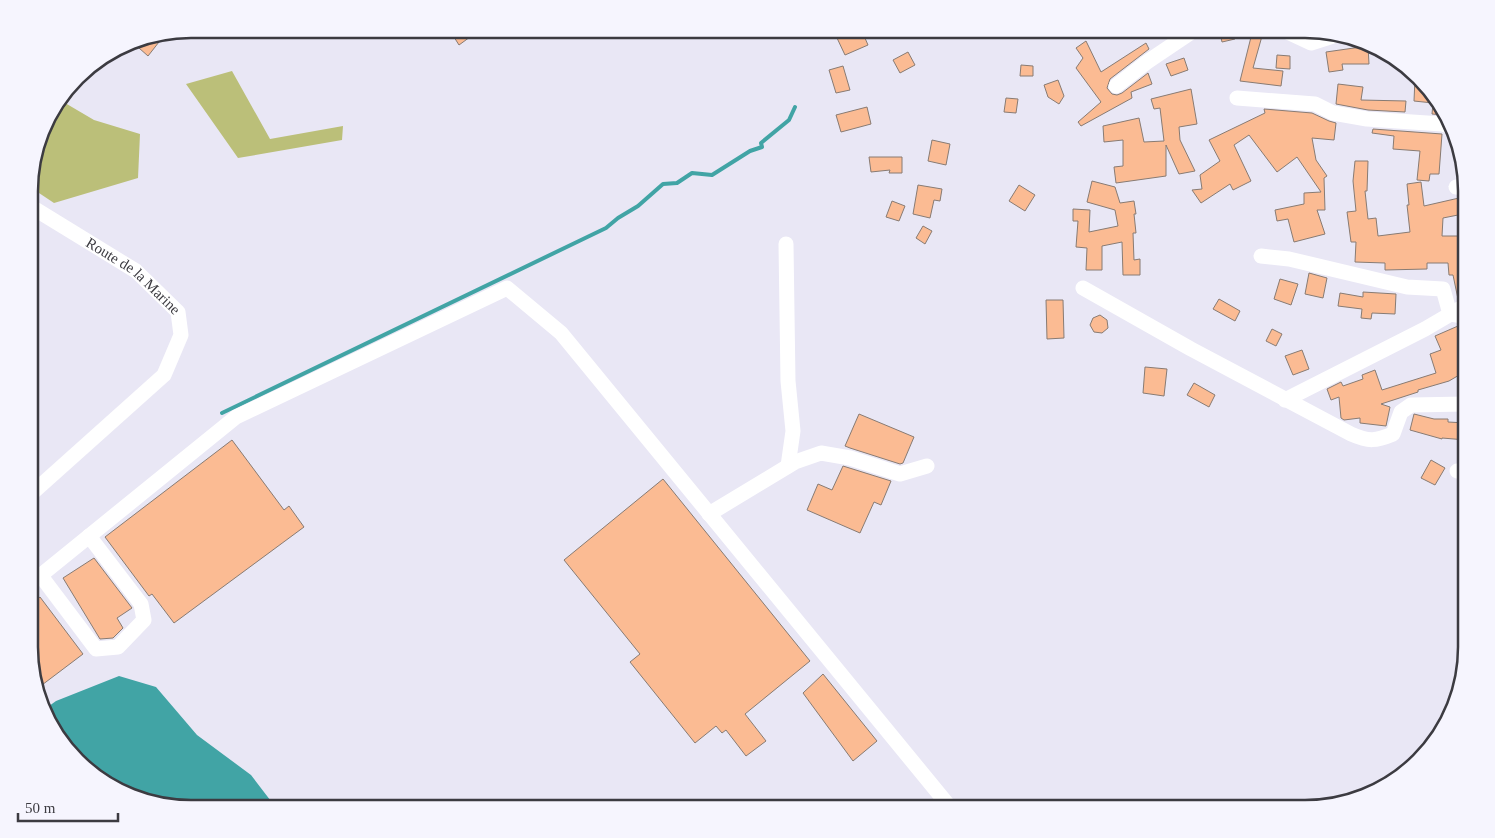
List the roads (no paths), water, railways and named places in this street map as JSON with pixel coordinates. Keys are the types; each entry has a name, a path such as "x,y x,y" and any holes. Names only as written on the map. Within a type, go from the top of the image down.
{"street":[{"path":"1116,86 1184,37"},
{"path":"1298,37 1311,43 1324,39"},
{"path":"1238,98 1315,104 1333,113 1443,125"},
{"name":"Route de la Marine","path":"37,210 136,271 178,312 181,335 164,375 37,489"},
{"path":"786,244 788,381 793,431 788,466"},
{"path":"1261,256 1289,259 1407,287 1443,290 1450,314"},
{"path":"37,578 236,417 507,288 561,333 944,800"},
{"path":"1082,288 1285,400 1364,440 1378,440 1393,434 1402,412 1410,405 1457,404"},
{"path":"1285,400 1425,329 1457,310"},
{"path":"1450,314 1457,315"},
{"path":"709,514 788,466 821,453 850,458 900,474 927,466"},
{"path":"37,582 96,649 118,647 144,620 141,604 89,536"}],"waterway":[{"path":"222,413 606,228 638,206 663,184 677,183 692,173 712,175 750,151 762,147 761,143 789,120 795,107"}]}
